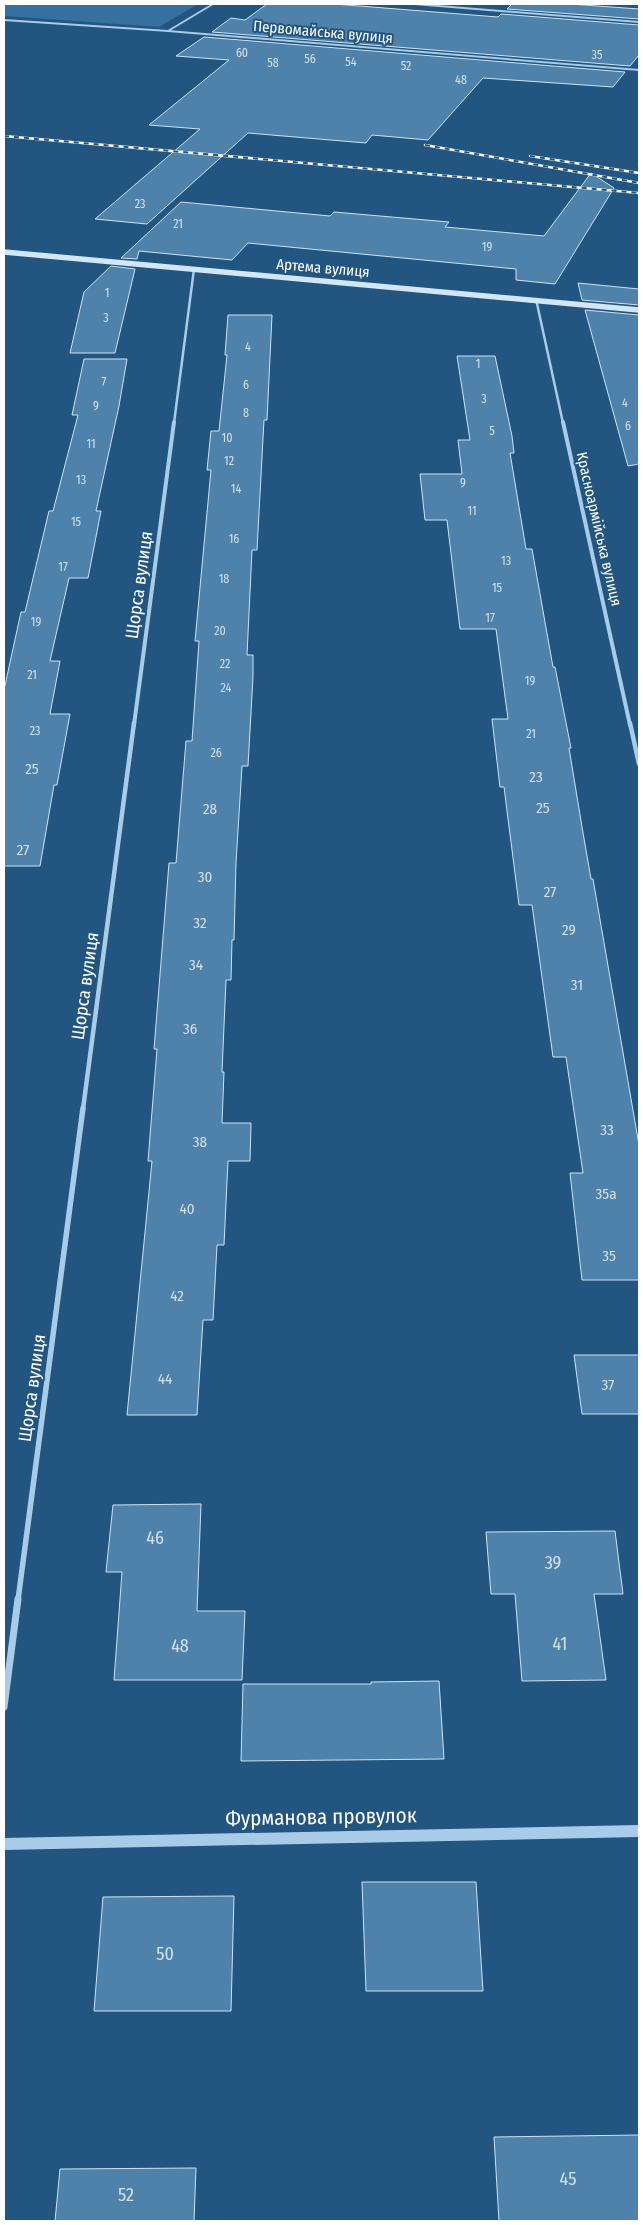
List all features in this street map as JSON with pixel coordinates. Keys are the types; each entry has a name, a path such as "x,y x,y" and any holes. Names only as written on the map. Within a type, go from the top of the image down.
{"main road":[{"name":"Артема вулиця","path":"4,252 536,299 639,310"}],"street":[{"path":"414,4 639,22"},
{"name":"Первомайська вулиця","path":"4,20 168,31 639,70"},
{"name":"Щорса вулиця","path":"4,1707 194,269"},
{"name":"Красноармійська вулиця","path":"536,299 639,764"},
{"name":"Фурманова провулок","path":"4,1844 639,1831"}],"lane":[{"path":"168,31 213,4"}],"shaded area":[{"path":"4,4 198,4 159,27 4,16"}],"building":[{"path":"267,4 334,4 498,17 501,14 639,25 639,55 630,66 212,32 231,18 245,20"},
{"path":"512,4 570,4 639,9 639,19 507,9"},
{"path":"204,37 625,72 613,87 483,78 428,140 372,135 366,143 248,133 147,224 95,219 200,129 149,125 229,60 176,56"},
{"path":"591,173 614,188 555,284 516,280 516,269 248,243 232,260 139,251 137,259 121,258 181,202 330,216 334,212 449,222 445,227 544,236"},
{"path":"111,266 135,269 115,353 70,353 84,292"},
{"path":"578,283 639,289 639,305 582,300"},
{"path":"585,310 639,315 639,464 628,466"},
{"path":"228,315 272,315 267,420 264,420 257,550 252,550 247,655 253,655 253,677 248,766 242,766 236,863 234,940 232,940 231,980 226,980 222,1072 224,1072 222,1123 251,1123 250,1161 228,1161 224,1245 217,1245 213,1320 203,1320 197,1415 127,1415 152,1161 148,1161 157,1049 154,1049 169,863 176,863 186,741 192,741 199,641 195,641 211,470 207,470 211,431 219,431 227,355 225,355"},
{"path":"457,356 495,356 512,436 514,453 510,453 526,549 532,549 553,667 555,667 571,748 569,748 582,827 591,879 593,879 639,1145 639,1280 582,1280 570,1173 583,1173 566,1057 553,1057 532,905 519,905 504,787 500,787 492,719 508,719 496,629 460,629 447,520 425,520 420,474 462,474 458,440 470,440"},
{"path":"84,359 127,359 119,406 96,511 101,511 88,578 69,578 50,661 60,661 50,714 70,714 57,785 54,785 40,866 4,866 4,690 21,612 25,612 49,511 53,511 78,415 72,415"},
{"path":"574,1355 639,1355 639,1414 582,1414"},
{"path":"201,1504 197,1611 245,1611 242,1680 114,1680 122,1572 106,1572 113,1505"},
{"path":"615,1531 623,1594 594,1594 606,1680 522,1681 515,1594 491,1594 486,1532"},
{"path":"439,1681 444,1759 241,1761 243,1684 371,1684 371,1682"},
{"path":"362,1882 476,1882 483,1991 366,1991"},
{"path":"234,1896 231,2011 94,2011 103,1897"},
{"path":"639,2135 639,2221 499,2221 494,2137"},
{"path":"196,2168 194,2221 55,2221 60,2169"}],"railway":[{"path":"4,136 639,193"},
{"path":"425,145 639,183"},
{"path":"530,156 639,173"}]}
